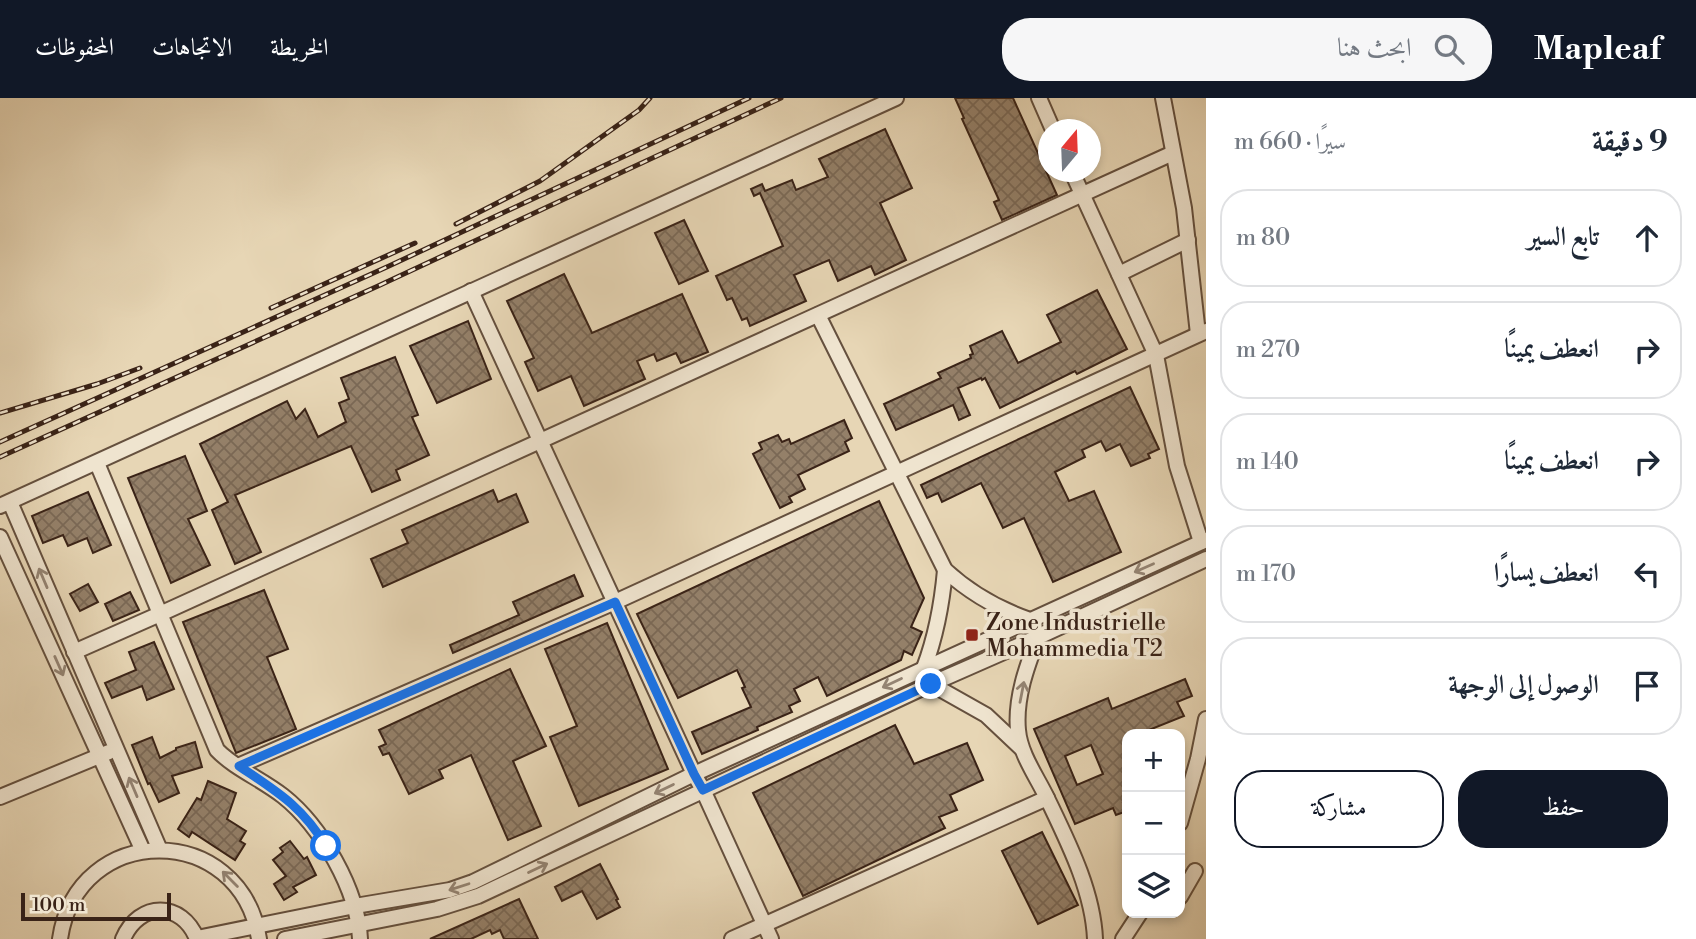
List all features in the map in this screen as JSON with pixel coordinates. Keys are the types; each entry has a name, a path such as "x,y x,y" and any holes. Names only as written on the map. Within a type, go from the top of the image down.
{"lane":[{"path":"160,850 74,652 5,504 896,98"},
{"path":"1039,98 1048,119"},
{"path":"239,766 615,602 1202,332 1184,208 1163,98"},
{"path":"74,652 1173,153"},
{"path":"123,939 135,920 154,911 176,914 192,928 197,939 258,932 355,906 450,890 473,883 694,774 1203,541 1177,466 1156,355 1077,182"},
{"path":"1119,274 1188,240"},
{"path":"471,291 771,939"},
{"path":"818,314 945,570 982,599 1030,620 1038,637 1020,699 1018,731 1022,749 1084,881 1096,939"},
{"path":"97,463 217,750 282,795 301,811 315,828 355,906 359,932"},
{"path":"0,537 143,851"},
{"path":"285,939 359,932 478,896 1206,559"},
{"path":"945,570 941,610 924,668 931,684 986,715 1022,749"},
{"path":"1185,805 1206,719"},
{"path":"0,797 116,749"},
{"path":"732,939 1047,798"},
{"path":"61,939 65,916 88,880 113,862 143,851 160,850 192,855 230,878 244,895 258,932"},
{"path":"1185,888 1195,871"},
{"path":"1123,939 1137,918"}],"building":[{"path":"955,98 1013,98 1038,153 1038,182 1051,182 1057,195 1002,220 994,202 999,200 962,119 964,118"},
{"path":"885,129 912,188 880,203 906,260 875,275 871,266 838,281 829,260 794,275 806,301 750,326 747,318 742,320 732,298 727,300 716,276 783,246 760,193 754,196 751,189 762,184 765,191 792,180 796,190 828,177 819,159"},
{"path":"684,220 708,271 679,284 655,233"},
{"path":"564,274 592,333 682,294 708,352 681,363 676,353 657,361 654,354 637,361 645,379 584,406 571,376 538,391 525,362 534,358 507,301"},
{"path":"1097,290 1127,349 1000,408 985,378 981,378 958,388 970,415 959,420 953,405 896,430 884,404 941,378 938,373 971,358 970,355 973,354 970,346 1002,331 1018,363 1061,342 1047,315"},
{"path":"468,321 491,379 437,403 410,346"},
{"path":"395,357 418,415 412,417 429,455 396,470 400,480 372,492 351,446 235,495 261,552 235,564 212,510 228,502 200,444 287,401 296,419 305,409 318,437 346,422 339,403 349,399 341,378"},
{"path":"1130,387 1159,449 1148,454 1150,458 1131,466 1120,444 1106,451 1101,441 1082,450 1085,457 1055,472 1069,501 1094,491 1121,552 1053,582 1024,518 1003,528 981,483 942,502 938,493 927,498 921,485"},
{"path":"844,420 852,438 845,442 849,451 798,475 805,489 789,497 792,502 780,508 753,454 762,449 759,443 778,435 782,442 789,439 791,444"},
{"path":"185,456 207,511 188,519 210,565 171,583 128,478"},
{"path":"493,490 498,502 516,494 528,522 383,587 371,559 408,543 402,530"},
{"path":"88,492 111,545 93,553 87,538 68,546 63,535 43,543 32,516"},
{"path":"879,501 924,598 911,627 922,632 912,655 904,651 901,660 827,696 818,677 794,689 800,701 789,706 792,712 702,754 692,732 751,707 742,688 745,687 737,670 678,698 637,614"},
{"path":"574,575 583,596 453,653 450,645 519,615 513,602"},
{"path":"88,584 98,602 80,611 70,594"},
{"path":"264,590 288,649 267,657 296,729 236,753 183,622"},
{"path":"130,592 139,610 113,621 105,604"},
{"path":"607,623 668,769 579,806 550,737 577,726 545,649"},
{"path":"154,642 174,689 147,700 142,686 112,698 105,683 136,670 129,652"},
{"path":"510,669 546,746 513,761 541,826 508,840 471,755 439,770 443,778 409,794 389,753 383,755 379,747 386,744 379,730"},
{"path":"1185,679 1192,696 1177,702 1184,716 1152,729 1122,729 1122,813 1116,815 1113,808 1075,824 1034,729 1108,698 1112,709","holes":["1091,745 1103,774 1077,785 1065,756"]},
{"path":"895,725 914,764 967,743 983,780 950,795 957,810 939,817 945,828 803,896 753,793"},
{"path":"152,737 160,758 176,748 195,742 202,767 172,776 179,793 159,802 150,783 148,784 132,745"},
{"path":"208,781 236,793 227,819 246,831 240,841 245,844 235,860 192,832 189,837 178,829 197,798 201,800"},
{"path":"1042,832 1078,905 1038,924 1002,851"},
{"path":"290,841 304,859 307,857 316,875 293,887 297,892 284,900 274,884 286,876 273,860 283,852 280,848"},
{"path":"600,864 620,907 597,919 582,891 562,901 555,887"},
{"path":"519,899 538,939 504,939 500,930 492,934 490,930 471,939 430,939"}],"railway":[{"path":"456,224 540,181 639,110 650,98"},
{"path":"0,442 389,266 749,98"},
{"path":"0,457 378,286 781,98"},
{"path":"271,308 415,243"},
{"path":"0,413 140,368"}],"place":[{"name":"Zone Industrielle Mohammedia T2","path":"972,635"}],"route":[{"path":"326,846 301,811 239,766 615,602 703,790 931,684"}]}
